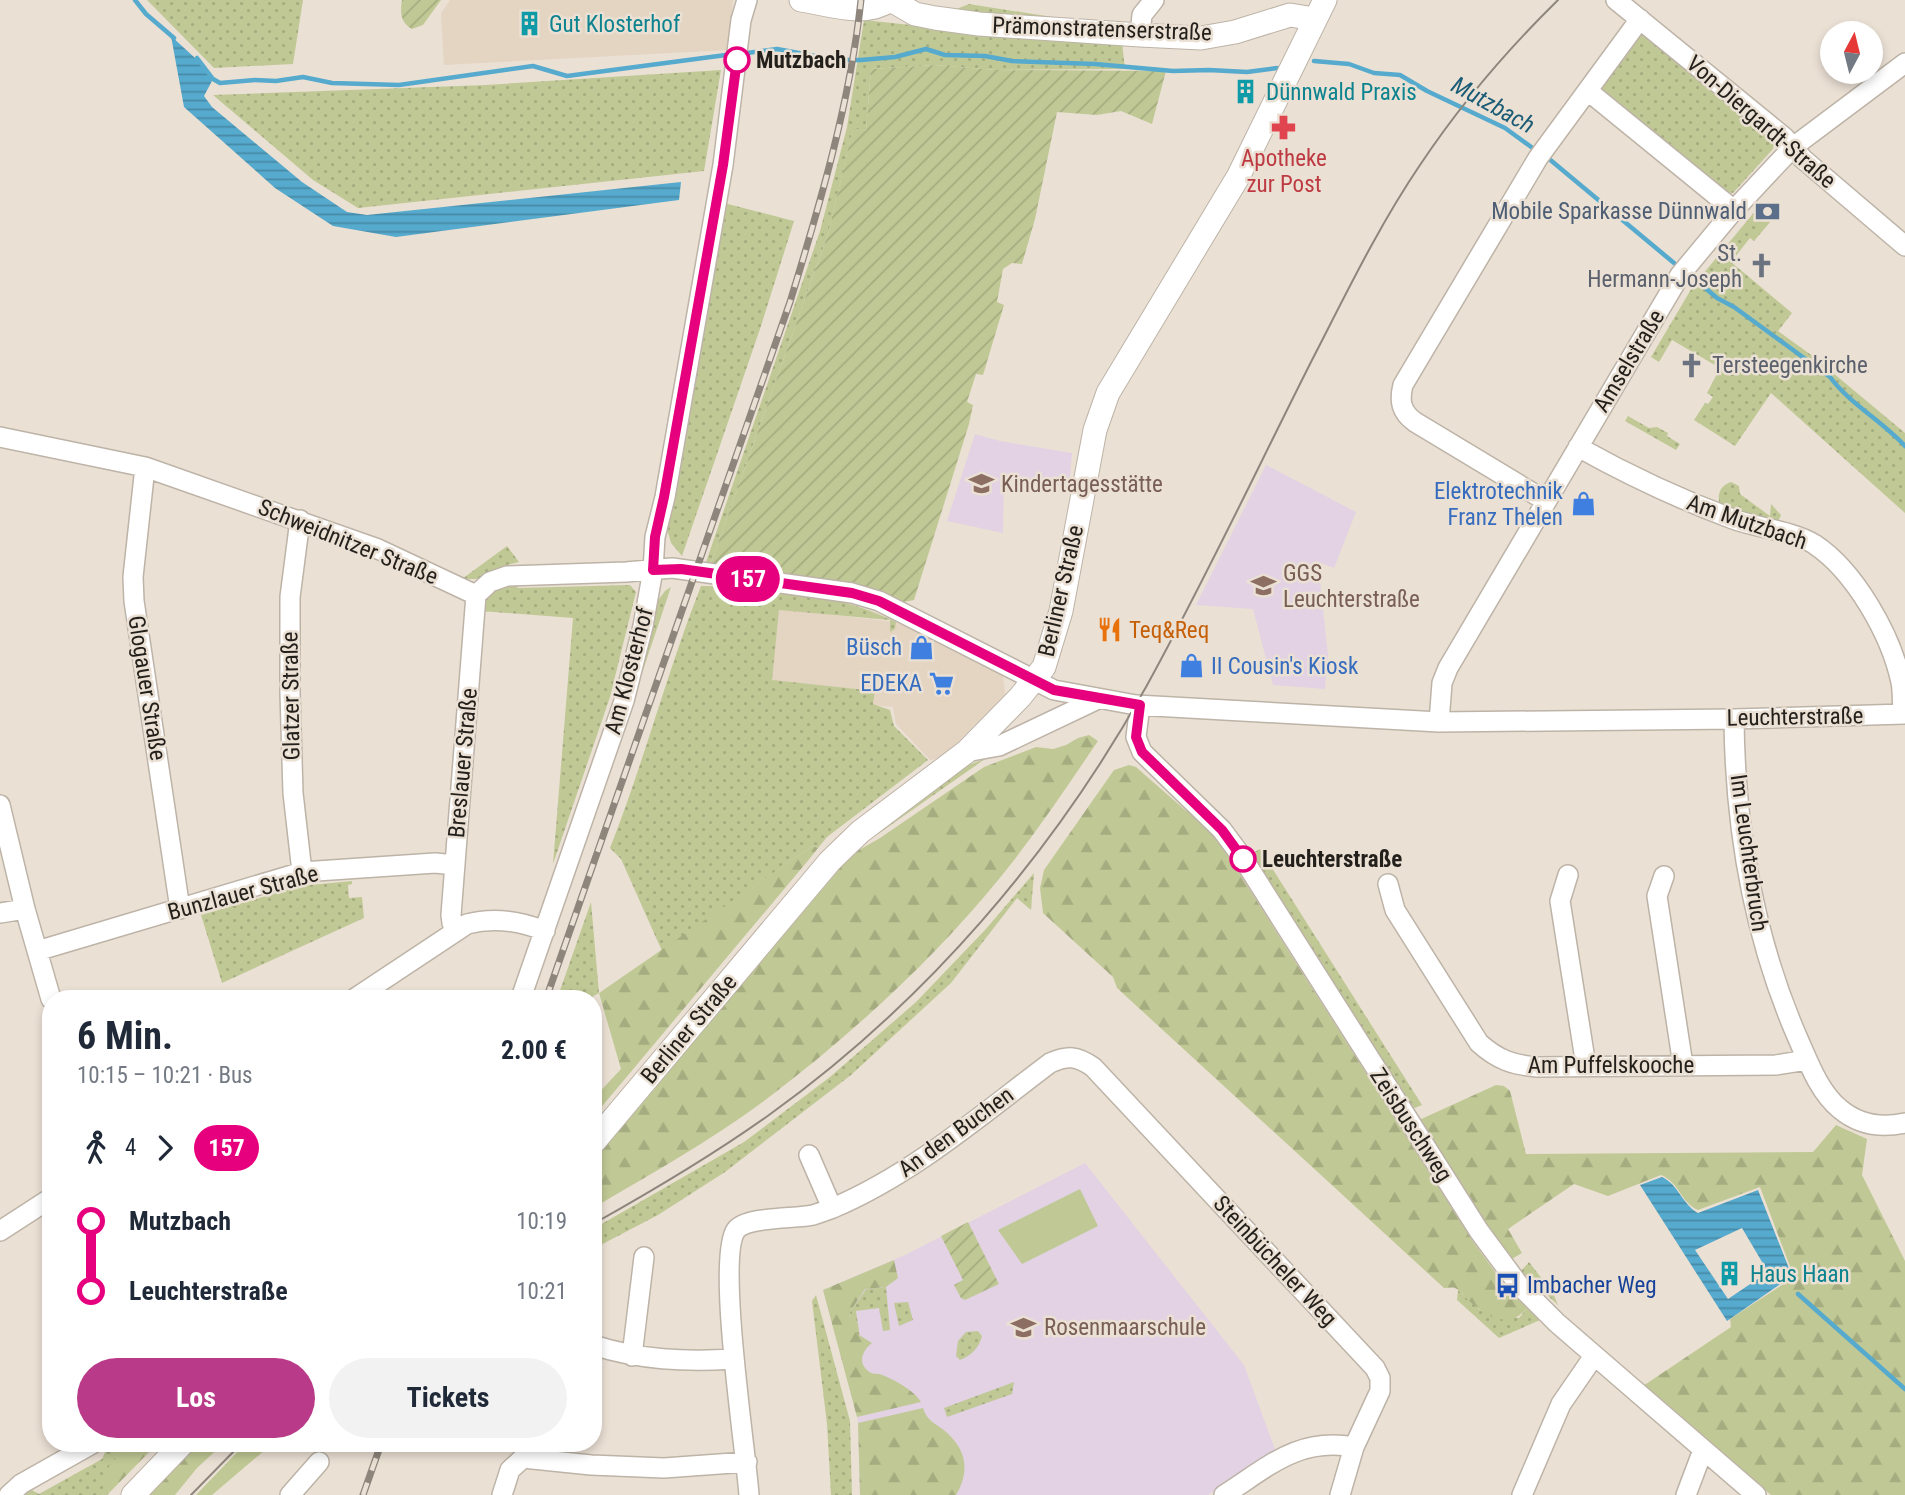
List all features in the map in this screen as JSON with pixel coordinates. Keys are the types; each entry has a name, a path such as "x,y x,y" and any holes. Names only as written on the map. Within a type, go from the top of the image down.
{"main road":[{"name":"Prämonstratenserstraße","path":"801,0 860,9 881,7 890,0 915,14 946,20 1140,36 1201,38 1235,33 1290,15 1320,10"},
{"name":"Berliner Straße","path":"602,1132 830,861 860,832 966,752 1044,667 1057,628 1095,430 1108,393 1238,177 1320,10"},
{"path":"133,1495 174,1452"}],"street":[{"name":"Am Klosterhof","path":"525,990 624,701 638,651 653,570 655,537 667,484 721,178 741,20 747,0"},
{"path":"1140,36 1142,15 1154,0"},
{"name":"Von-Diergardt-Straße","path":"1616,0 1793,146 1803,159 1905,246"},
{"path":"1546,501 1415,422 1401,407 1400,396 1403,385 1541,153 1640,19"},
{"name":"Amselstraße","path":"1439,722 1442,683 1448,668 1684,270 1793,146 1905,63"},
{"path":"1588,90 1734,210"},
{"name":"Schweidnitzer Straße","path":"0,437 145,467 378,549 476,595"},
{"name":"Am Mutzbach","path":"1578,447 1683,500 1752,526 1812,542 1830,556 1870,607 1889,645 1901,682 1904,714"},
{"name":"Glogauer Straße","path":"145,467 133,577 134,601 180,909"},
{"name":"Glatzer Straße","path":"300,520 290,597 290,693 293,793 302,872"},
{"name":"Leuchterstraße","path":"653,570 672,568 825,588 879,601 1034,681 1066,694 1140,705 1439,722 1904,714"},
{"path":"476,595 490,582 507,576 653,570"},
{"name":"Breslauer Straße","path":"456,930 451,915 476,595"},
{"path":"966,752 999,746 1098,699"},
{"name":"Zeisbuschweg","path":"1140,705 1136,737 1142,752 1213,821 1242,857 1503,1265 1538,1304 1594,1356 1756,1495"},
{"name":"Im Leuchterbruch","path":"1734,719 1740,810 1751,897 1768,965 1783,1006 1807,1060 1829,1098 1851,1117 1866,1124 1885,1126 1905,1123"},
{"path":"0,805 25,909 48,990"},
{"name":"Bunzlauer Straße","path":"37,951 302,872 455,864"},
{"path":"1568,876 1560,901 1586,1066"},
{"path":"1664,877 1657,896 1683,1065"},
{"name":"Am Puffelskooche","path":"1388,884 1395,910 1479,1043 1494,1056 1512,1065 1776,1065 1807,1060"},
{"path":"0,914 25,909"},
{"path":"367,990 467,923 499,920 545,931"},
{"name":"An den Buchen","path":"734,1359 731,1261 732,1239 737,1229 747,1223 814,1215 875,1189 916,1163 1050,1063 1065,1056 1079,1058"},
{"name":"Steinbücheler Weg","path":"1079,1058 1093,1067 1375,1368 1380,1378 1380,1391 1354,1447 1340,1495"},
{"path":"808,1155 832,1208"},
{"path":"0,1231 42,1204"},
{"path":"632,1356 644,1258"},
{"path":"602,1348 632,1356 697,1362 734,1359 749,1495"},
{"path":"1522,1495 1561,1404 1594,1356"},
{"path":"1224,1495 1292,1452 1317,1444 1354,1447"},
{"path":"1686,1495 1703,1450"},
{"path":"9,1495 21,1484 78,1452"},
{"path":"502,1495 510,1470 523,1458 591,1465 664,1468 747,1462"},
{"path":"290,1495 319,1462"}],"shaded area":[{"name":"Gut Klosterhof","path":"450,0 733,0 728,50 444,65 441,14"},
{"name":"Kindertagesstätte","path":"975,434 1072,453 1069,487 1004,475 1003,533 947,521"},
{"name":"GGS Leuchterstraße","path":"1266,465 1356,512 1334,568 1318,562 1328,655 1325,689 1273,685 1253,609 1196,605"},
{"path":"762,607 896,622 1003,675 1005,694 943,757 930,760 896,724 893,707 754,693"},
{"name":"Rosenmaarschule","path":"1085,1163 1244,1365 1276,1452 1208,1495 860,1495 858,1420 823,1290 905,1255"}],"green space":[{"path":"147,0 303,0 293,64 214,68"},
{"path":"402,0 441,0 423,25 412,29 402,16"},
{"path":"969,4 1110,26 954,10"},
{"path":"864,20 1023,37 1122,43 1125,69 996,70 935,65 871,69 866,131 853,129 828,234 711,563 706,562 820,231 847,127"},
{"path":"1641,34 1771,137 1773,149 1733,193 1727,192 1600,89"},
{"path":"935,65 996,70 1166,71 1152,124 1121,111 1097,115 1057,112 1035,219 1022,264 1012,263 1003,269 997,302 1004,305 983,375 976,374 967,402 973,405 969,424 914,600 904,602 854,583 773,574 711,563 828,234 853,128 866,131 871,69"},
{"path":"721,70 704,171 358,208 313,180 213,95 486,85"},
{"path":"724,203 794,221 682,556 671,543 667,529"},
{"path":"1756,210 1771,221 1754,241 1750,238 1731,262 1792,313 1778,331 1814,357 1905,433 1905,513 1771,393 1735,446 1694,420 1705,403 1708,404 1713,397 1707,393 1720,368 1672,340 1659,362 1651,357 1693,286"},
{"path":"1628,416 1649,428 1657,427 1680,444 1676,450 1625,421"},
{"path":"1731,482 1739,486 1740,494 1770,516 1771,504 1781,515 1777,524 1720,506 1720,491"},
{"path":"507,546 519,562 503,566 479,579 462,579"},
{"path":"519,583 517,588 630,585 636,592 610,697 553,864 573,618 481,611 495,591"},
{"path":"701,586 776,590 826,598 850,604 896,622 895,629 890,632 890,620 779,610 772,680 875,691 873,704 890,710 894,726 928,760 827,837 818,848 812,846 662,951 621,859 610,848"},
{"path":"671,587 632,703 653,607"},
{"path":"1089,735 1098,741 1012,862 973,910 917,969 827,1051 744,1116 602,1203 602,1149 852,854 984,767 1036,747 1053,749"},
{"path":"985,759 878,834 849,850 962,767"},
{"path":"1129,765 1136,767 1185,810 1192,813 1218,840 1472,1240 1508,1290 1527,1308 1520,1315 1512,1319 1497,1319 1482,1311 1457,1289 1444,1288 1117,988 1113,977 1043,913 1040,888 1044,870 1114,770"},
{"path":"812,846 818,848 602,1106 602,1089 621,1069 602,1003 602,991"},
{"path":"1260,849 1422,1105 1410,1110 1251,854"},
{"path":"1034,873 1031,910 1017,898 951,983 851,1075 725,1172 658,1215 602,1244 602,1224 744,1142 830,1077 916,1002 985,930"},
{"path":"352,881 352,884 348,885 349,898 362,897 364,918 222,983 201,915 300,886"},
{"path":"591,902 599,990 560,990"},
{"path":"1496,1085 1504,1086 1510,1091 1526,1154 1813,1152 1836,1125 1867,1139 1862,1175 1905,1261 1905,1495 1771,1495 1643,1386 1731,1327 1730,1319 1794,1277 1760,1187 1698,1210 1661,1175 1608,1196 1574,1184 1508,1229 1522,1253 1510,1260 1419,1120"},
{"path":"1080,1189 1098,1226 1022,1264 998,1230"},
{"path":"968,1222 999,1284 965,1300 954,1285 963,1280 941,1236"},
{"path":"894,1260 898,1278 886,1287 865,1289 850,1312 851,1319 855,1332 872,1343 862,1356 865,1368 902,1385 921,1402 857,1417 823,1290"},
{"path":"1529,1262 1553,1293 1558,1305 1521,1271"},
{"path":"886,1287 890,1330 883,1331 879,1308 856,1311 860,1338 852,1331 850,1312 866,1289"},
{"path":"1458,1290 1480,1310 1519,1318 1527,1308 1540,1320 1499,1338 1457,1300"},
{"path":"816,1295 850,1421 852,1495 831,1495 827,1424 812,1301"},
{"path":"908,1302 913,1320 899,1326 894,1303"},
{"path":"978,1331 982,1336 977,1348 960,1360 956,1356 958,1341 966,1332"},
{"path":"1014,1382 1012,1394 947,1417 944,1408"},
{"path":"923,1408 929,1419 952,1438 962,1453 963,1478 956,1495 860,1495 858,1423"},
{"path":"105,1452 121,1452 101,1478 110,1492 107,1495 23,1495 30,1489 39,1494 102,1459"},
{"path":"121,1452 149,1452 110,1492 100,1478"},
{"path":"190,1452 214,1452 175,1495 149,1495"},
{"path":"237,1452 263,1452 212,1495 196,1495"}],"water":[{"path":"171,36 206,68 213,79 204,96 212,107 302,182 347,212 367,215 681,182 679,200 396,237 333,226 275,188 184,107"},
{"path":"1662,1177 1672,1184 1688,1205 1698,1213 1758,1190 1792,1276 1727,1321 1640,1185","holes":["1742,1228 1768,1272 1728,1299 1695,1250"]}],"waterway":[{"name":"Mutzbach","path":"135,0 146,14 174,38"},
{"name":"Mutzbach","path":"747,53 777,49 837,60 861,60 895,57 926,49 945,55 985,56 1012,61 1095,64 1173,71 1247,72 1277,68"},
{"name":"Mutzbach","path":"197,58 213,79 220,83 303,77 332,83 399,85 533,66 567,76 726,55"},
{"name":"Mutzbach","path":"1314,61 1349,64 1374,73 1400,75 1427,91 1505,128 1534,149"},
{"name":"Mutzbach","path":"1548,158 1674,263"},
{"name":"Mutzbach","path":"1697,281 1830,377 1847,396 1905,446"},
{"path":"1798,1294 1905,1389"}],"tram line":[{"path":"602,1219 726,1144 826,1071 881,1024 932,974 981,922 1027,866 1070,809 1146,687 1350,286 1405,188 1435,143 1502,58 1558,0"},
{"path":"191,1495 233,1452"}],"railway":[{"path":"549,990 790,302 842,115 861,0"},
{"path":"363,1495 378,1452"}],"bus line":[{"name":"157","path":"737,60 719,191 655,537 653,570 681,569 852,593 879,601 1054,690 1140,705 1136,737 1142,752 1222,830 1243,859"}],"place":[{"name":"Gut Klosterhof","path":"529,24"},
{"name":"Mutzbach","path":"737,60"},
{"name":"Dünnwald Praxis","path":"1246,92"},
{"name":"Apotheke zur Post","path":"1284,128"},
{"name":"Mobile Sparkasse Dünnwald","path":"1767,211"},
{"name":"St. Hermann-Joseph","path":"1762,266"},
{"name":"Tersteegenkirche","path":"1692,365"},
{"name":"Kindertagesstätte","path":"981,484"},
{"name":"Elektrotechnik Franz Thelen","path":"1583,504"},
{"name":"GGS Leuchterstraße","path":"1263,586"},
{"name":"Teq&Req","path":"1109,630"},
{"name":"Büsch","path":"922,647"},
{"name":"II Cousin's Kiosk","path":"1191,666"},
{"name":"EDEKA","path":"942,683"},
{"name":"Leuchterstraße","path":"1243,859"},
{"name":"Haus Haan","path":"1730,1274"},
{"name":"Imbacher Weg","path":"1507,1285"},
{"name":"Rosenmaarschule","path":"1024,1327"}]}
